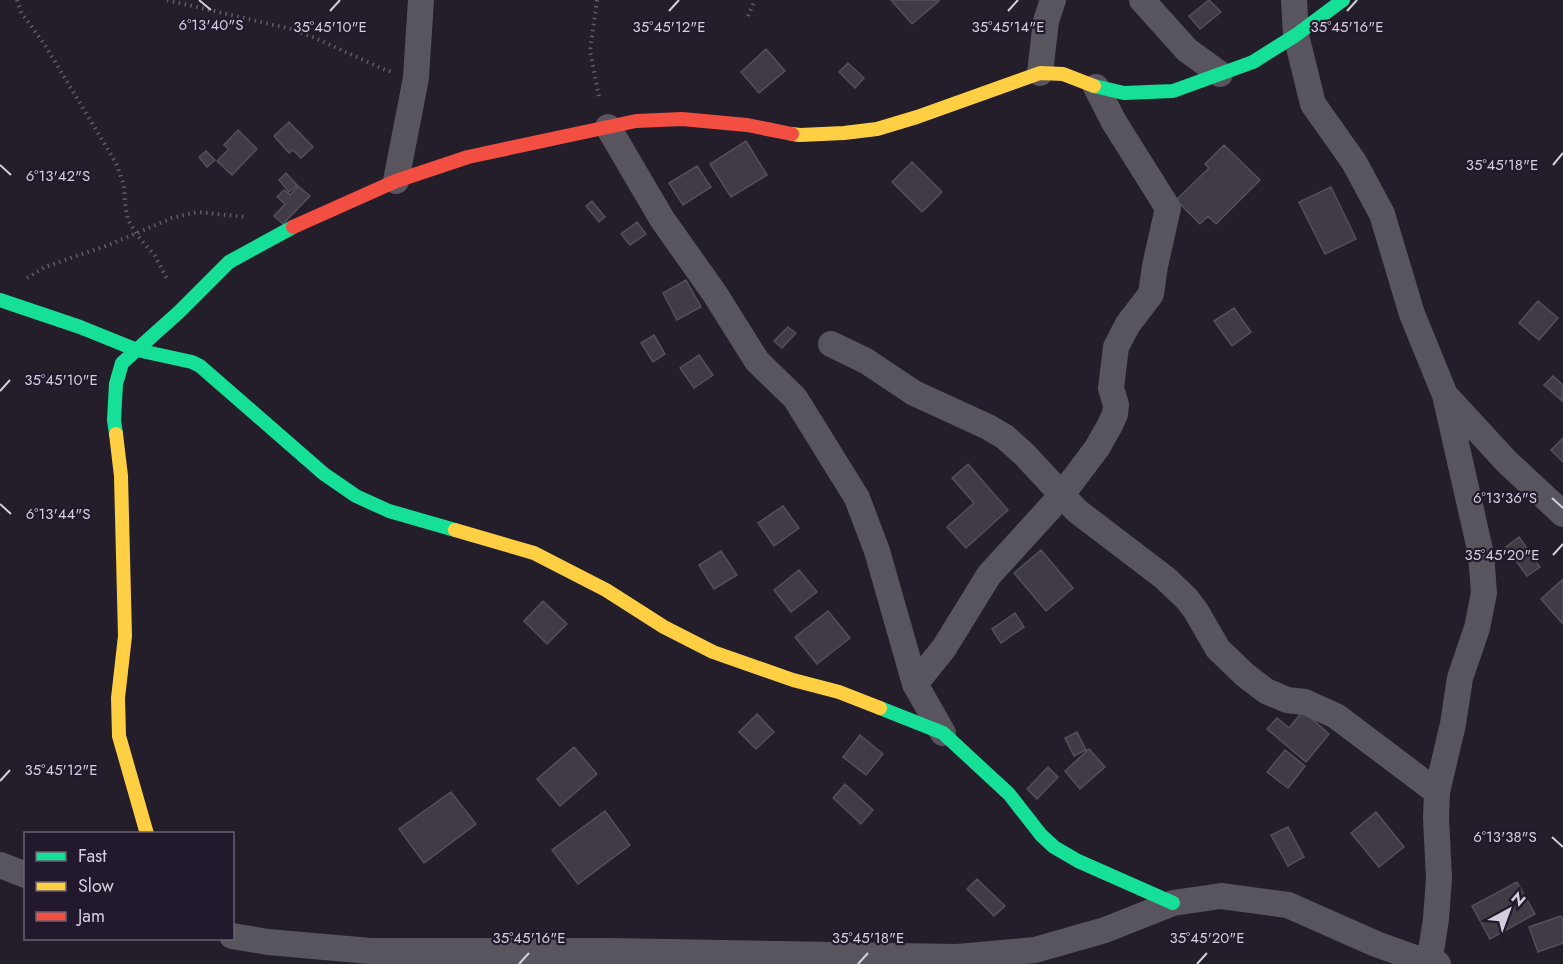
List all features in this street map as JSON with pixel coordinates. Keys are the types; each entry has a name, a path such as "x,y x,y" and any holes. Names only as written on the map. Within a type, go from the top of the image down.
{"street":[{"path":"396,182 416,78 421,0"},
{"path":"1040,73 1046,21 1053,0"},
{"path":"1142,0 1187,50 1220,74"},
{"path":"234,936 268,942 370,951 609,951 957,957 1035,950 1106,930 1173,903 1221,896 1288,905 1376,944 1432,964 1439,878 1437,792 1453,724 1460,678 1477,628 1485,593 1481,554 1446,395 1412,314 1382,214 1354,162 1313,104 1296,35 1294,0"},
{"path":"146,832 119,736 118,698 125,636 122,476 114,420 116,384 122,363 179,312 229,262 276,235 351,200 468,157 636,121 682,120 747,125 800,135 844,133 877,129 917,117 1040,73 1063,74 1096,87 1124,93 1173,91 1253,62 1296,35 1343,0"},
{"path":"915,684 944,648 989,575 1061,496 1097,448 1115,414 1116,405 1111,388 1116,346 1120,336 1151,294 1168,208 1114,122 1096,87"},
{"path":"608,127 662,219 715,294 757,361 795,398 857,498 877,551 915,684 943,733 1009,794 1041,835 1054,847 1078,861 1173,903"},
{"path":"0,300 80,327 137,350 192,362 200,366 324,474 356,496 381,507 534,554 606,590 664,627 712,652 794,680 839,692 943,733"},
{"path":"831,344 866,361 914,393 1005,437 1025,455 1061,496 1101,531 1165,578 1196,611 1218,649 1245,675 1266,690 1287,700 1305,702 1336,716 1437,792"},
{"path":"1446,395 1507,462 1563,514"},
{"path":"0,865 24,874"}],"path":[{"path":"17,0 21,12 45,45 116,163 124,185 128,220 165,272 179,312"},
{"path":"167,0 291,30 315,38 383,69 416,78"},
{"path":"597,0 590,51 595,84 608,127"},
{"path":"748,16 755,0"},
{"path":"24,279 45,267 111,244 172,218 197,212 255,219 267,225 276,235"}],"building":[{"path":"891,0 938,0 939,1 912,24"},
{"path":"1209,0 1221,12 1200,29 1189,16"},
{"path":"766,49 785,71 759,93 741,72"},
{"path":"848,63 864,78 855,88 839,72"},
{"path":"289,122 313,147 301,158 293,150 289,153 274,136"},
{"path":"238,130 257,149 232,175 217,161 229,149 224,145"},
{"path":"746,141 767,175 731,197 710,164"},
{"path":"1224,145 1260,180 1216,224 1208,216 1200,224 1176,200 1209,168 1205,164"},
{"path":"206,151 215,160 207,167 199,157"},
{"path":"912,162 942,192 922,212 892,182"},
{"path":"697,166 711,187 683,205 669,183"},
{"path":"286,173 297,185 289,192 279,180"},
{"path":"298,186 310,196 283,224 274,216 285,204 277,197 284,190 290,195"},
{"path":"1331,187 1356,239 1325,254 1299,202"},
{"path":"592,201 605,217 599,222 586,206"},
{"path":"637,222 646,234 630,245 621,234"},
{"path":"686,280 701,307 677,320 663,293"},
{"path":"1538,301 1558,318 1539,340 1519,323"},
{"path":"1234,308 1251,332 1232,346 1214,321"},
{"path":"788,327 796,333 782,348 774,341"},
{"path":"654,335 665,354 653,362 641,343"},
{"path":"699,355 713,375 694,388 680,368"},
{"path":"1553,376 1563,385 1562,401 1544,385"},
{"path":"1563,438 1563,462 1551,450"},
{"path":"968,464 1008,510 966,548 947,527 974,503 952,478"},
{"path":"783,506 799,528 774,546 758,523"},
{"path":"1519,537 1540,567 1527,576 1506,547"},
{"path":"1041,550 1073,588 1046,611 1014,573"},
{"path":"721,551 737,575 714,589 699,565"},
{"path":"799,570 817,592 791,612 774,590"},
{"path":"1563,579 1563,624 1541,599"},
{"path":"543,601 567,624 547,644 524,621"},
{"path":"828,611 850,638 817,664 795,637"},
{"path":"1015,613 1024,627 1001,643 992,629"},
{"path":"1303,711 1329,734 1306,762 1267,729 1277,718 1289,728"},
{"path":"757,714 774,732 756,749 739,732"},
{"path":"1077,732 1086,750 1074,756 1065,738"},
{"path":"860,735 883,754 866,775 843,757"},
{"path":"574,747 597,774 560,806 537,779"},
{"path":"1089,749 1105,767 1080,789 1065,771"},
{"path":"1285,750 1305,766 1288,788 1267,772"},
{"path":"1048,767 1058,777 1037,799 1027,789"},
{"path":"845,784 873,810 861,824 833,798"},
{"path":"451,792 476,824 424,863 399,829"},
{"path":"605,811 630,845 578,884 552,850"},
{"path":"1376,812 1404,847 1379,867 1351,833"},
{"path":"1288,827 1304,857 1288,866 1271,835"},
{"path":"977,879 1005,906 994,916 967,889"},
{"path":"1517,882 1535,914 1490,939 1472,906"},
{"path":"1561,916 1563,943 1538,952 1529,927"}],"traffic: fast":[{"path":"1094,86 1124,93 1173,91 1253,62 1296,35 1343,0"},
{"path":"116,434 114,420 116,384 122,363 179,312 229,262 293,227"},
{"path":"0,300 80,327 137,350 192,362 200,366 324,474 356,496 389,511 455,530"},
{"path":"880,708 943,733 1009,794 1041,835 1054,847 1078,861 1173,903"}],"traffic: slow":[{"path":"792,134 844,133 877,129 1040,73 1063,74 1094,86"},
{"path":"116,434 121,476 125,636 118,698 119,736 146,832"},
{"path":"455,530 534,553 606,590 664,627 713,652 793,680 839,692 880,708"}],"traffic: jam":[{"path":"293,227 396,181 468,157 636,121 682,119 747,125 792,134"}]}
